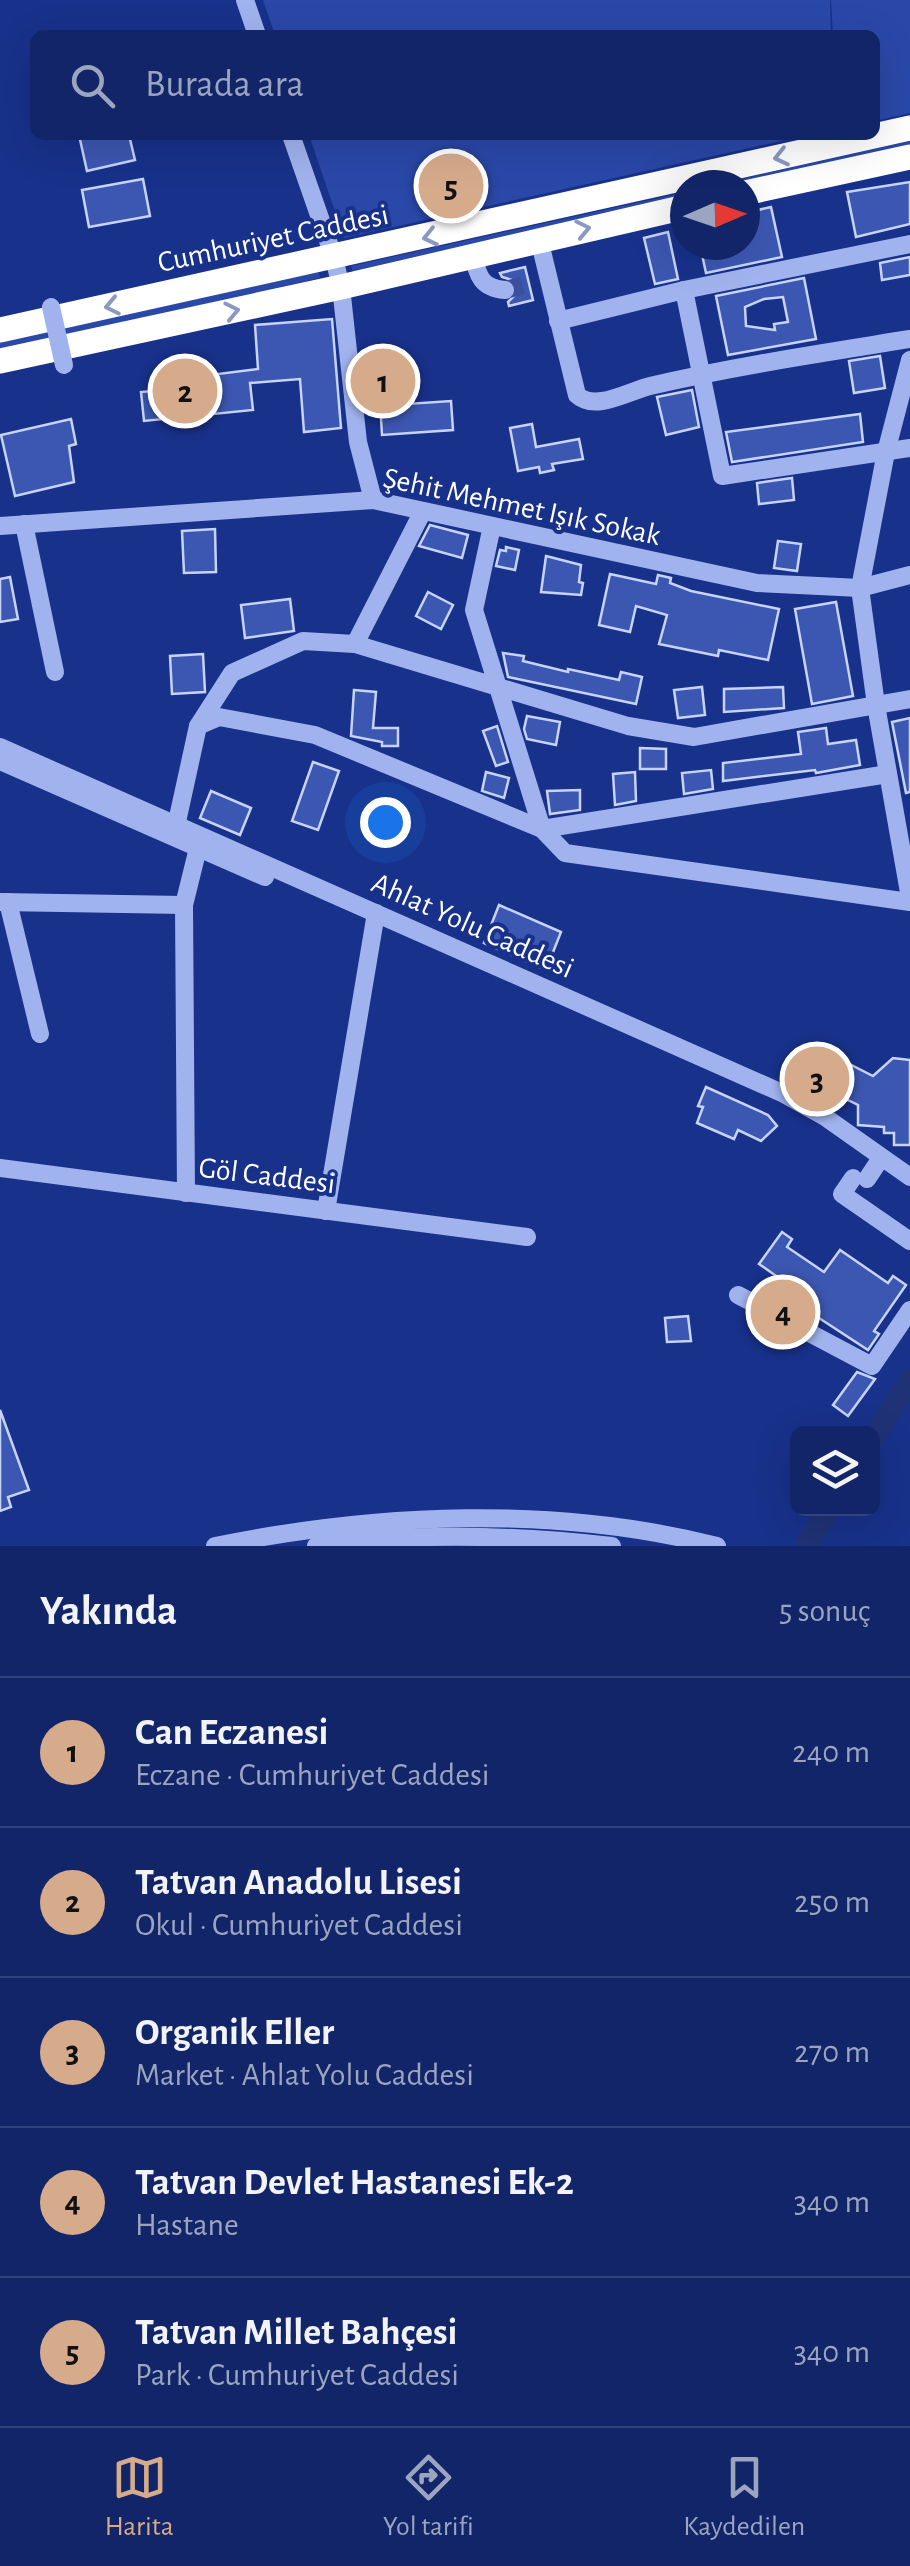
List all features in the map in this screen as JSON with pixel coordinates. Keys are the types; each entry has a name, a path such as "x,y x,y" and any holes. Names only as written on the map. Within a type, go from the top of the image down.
{"highway":[{"name":"Cumhuriyet Caddesi","path":"880,135 910,128"},
{"name":"Cumhuriyet Caddesi","path":"0,330 857,140"},
{"path":"760,191 910,157"},
{"name":"Cumhuriyet Caddesi","path":"0,361 341,288 670,209"}],"street":[{"path":"245,0 255,30"},
{"path":"293,140 341,288 358,442 373,500"},
{"path":"538,239 577,396 583,401 597,402 648,386 910,339"},
{"path":"558,320 910,244"},
{"path":"473,255 478,278 491,288 505,290"},
{"path":"529,284 548,280"},
{"path":"684,290 722,476 910,448"},
{"path":"51,307 64,365"},
{"path":"198,726 219,717 315,735 542,829 566,853 910,900 902,804 888,774 860,588 886,452 910,360"},
{"name":"Şehit Mehmet Işık Sokak","path":"0,526 373,500 757,583 860,588 910,575"},
{"path":"355,644 423,511"},
{"path":"24,524 55,672"},
{"path":"492,526 474,610 542,829"},
{"path":"175,831 198,726 232,673 304,641 355,644 628,726 694,737 910,698"},
{"name":"Ahlat Yolu Caddesi","path":"0,747 175,831"},
{"name":"Ahlat Yolu Caddesi","path":"0,761 200,841 578,1008 802,1114 865,1172 910,1189"},
{"path":"542,829 888,774"},
{"path":"186,1192 184,905 200,841"},
{"path":"40,1034 4,902 184,905"},
{"path":"326,1211 375,918"},
{"name":"Göl Caddesi","path":"0,1168 527,1237"},
{"path":"865,1172 910,1241"},
{"name":"Ahlat Yolu Caddesi","path":"865,1172 910,1177"},
{"path":"738,1296 872,1366 910,1310"},
{"path":"215,1546 276,1534 383,1522 461,1520 624,1526 717,1546"},
{"path":"316,1546 429,1536 552,1539 612,1546"}],"shaded area":[{"path":"263,0 830,0 831,30 273,30"},
{"path":"831,0 910,0 910,113 880,120 880,30 833,30"},
{"path":"311,140 785,140 344,238"},
{"path":"910,141 910,148 760,181 760,175"},
{"path":"670,195 670,201 353,273 351,266"},
{"path":"319,272 320,278 0,351 0,342"}],"building":[{"path":"80,140 130,140 135,160 87,171"},
{"path":"143,179 150,216 89,227 82,190"},
{"path":"910,182 910,224 856,237 847,192"},
{"path":"771,207 782,257 706,273 703,260 760,260 760,210"},
{"path":"668,232 670,260 674,260 678,279 655,284 644,238"},
{"path":"910,257 910,275 882,280 880,263"},
{"path":"525,267 533,300 509,306 517,286 500,273"},
{"path":"804,278 816,339 728,355 716,296","holes":["783,297 788,322 774,324 775,330 746,326 745,307"]},
{"path":"332,319 341,428 304,432 300,379 250,383 253,410 144,421 141,392 204,386 202,376 258,369 255,325"},
{"path":"880,356 885,388 854,393 849,361"},
{"path":"405,366 407,404 451,401 453,430 382,435 378,368"},
{"path":"692,390 699,427 666,435 657,397"},
{"path":"860,414 863,442 732,462 726,432"},
{"path":"71,419 76,444 69,446 74,482 15,496 1,435"},
{"path":"532,424 536,447 579,439 583,459 552,464 554,470 540,473 539,467 518,471 510,428"},
{"path":"792,478 794,500 759,504 757,483"},
{"path":"430,525 468,535 462,558 419,546"},
{"path":"215,529 216,572 184,573 182,531"},
{"path":"778,541 801,544 797,571 774,568"},
{"path":"506,547 519,550 515,570 496,566 500,550 506,551"},
{"path":"546,556 581,565 581,595 541,592"},
{"path":"610,574 656,584 658,575 691,591 779,609 768,660 719,650 718,656 659,644 667,615 636,606 630,632 599,625"},
{"path":"10,577 18,619 0,622 0,579"},
{"path":"428,592 453,605 441,629 416,616"},
{"path":"290,599 294,631 245,638 241,605"},
{"path":"836,602 853,696 812,704 795,609"},
{"path":"503,653 524,656 523,661 568,672 619,680 621,672 642,677 636,704 508,677"},
{"path":"203,654 205,692 172,694 170,656"},
{"path":"702,687 705,715 678,718 674,690"},
{"path":"783,687 784,708 724,712 724,689"},
{"path":"354,690 376,692 373,728 398,728 398,746 382,746 382,742 351,736"},
{"path":"527,716 560,722 556,745 527,739"},
{"path":"910,718 910,792 906,793 892,722"},
{"path":"497,726 508,762 496,766 483,731"},
{"path":"826,728 828,744 856,740 860,765 723,781 723,763 801,754 798,732"},
{"path":"640,748 666,749 666,769 640,769"},
{"path":"313,762 339,771 318,830 292,821"},
{"path":"711,770 713,789 684,794 682,773"},
{"path":"486,772 509,778 504,798 482,791"},
{"path":"635,772 636,801 615,805 613,774"},
{"path":"580,790 580,810 550,814 547,791"},
{"path":"211,791 251,808 240,835 200,818"},
{"path":"499,905 561,932 546,970 484,943"},
{"path":"824,1051 873,1076 893,1058 910,1060 910,1145 894,1145 894,1133 884,1133 884,1127 858,1125 858,1105 809,1081"},
{"path":"706,1087 768,1115 777,1126 761,1141 738,1130 734,1139 697,1123 703,1107 698,1106"},
{"path":"782,1232 792,1239 787,1247 824,1272 840,1250 888,1283 893,1276 906,1285 874,1331 879,1334 868,1350 799,1305 805,1296 759,1264"},
{"path":"688,1316 691,1341 667,1342 665,1318"},
{"path":"857,1372 875,1379 848,1416 833,1405"},
{"path":"0,1410 29,1490 8,1497 11,1507 0,1511"}],"waterway":[{"path":"880,1427 910,1380"},
{"path":"806,1546 825,1516"}],"tunnel":[{"path":"505,290 529,284"}],"place":[{"name":"Tatvan Millet Bahçesi","path":"451,186"},
{"name":"Can Eczanesi","path":"383,381"},
{"name":"Tatvan Anadolu Lisesi","path":"185,391"},
{"name":"Organik Eller","path":"817,1079"},
{"name":"Tatvan Devlet Hastanesi Ek-2","path":"783,1312"}]}
